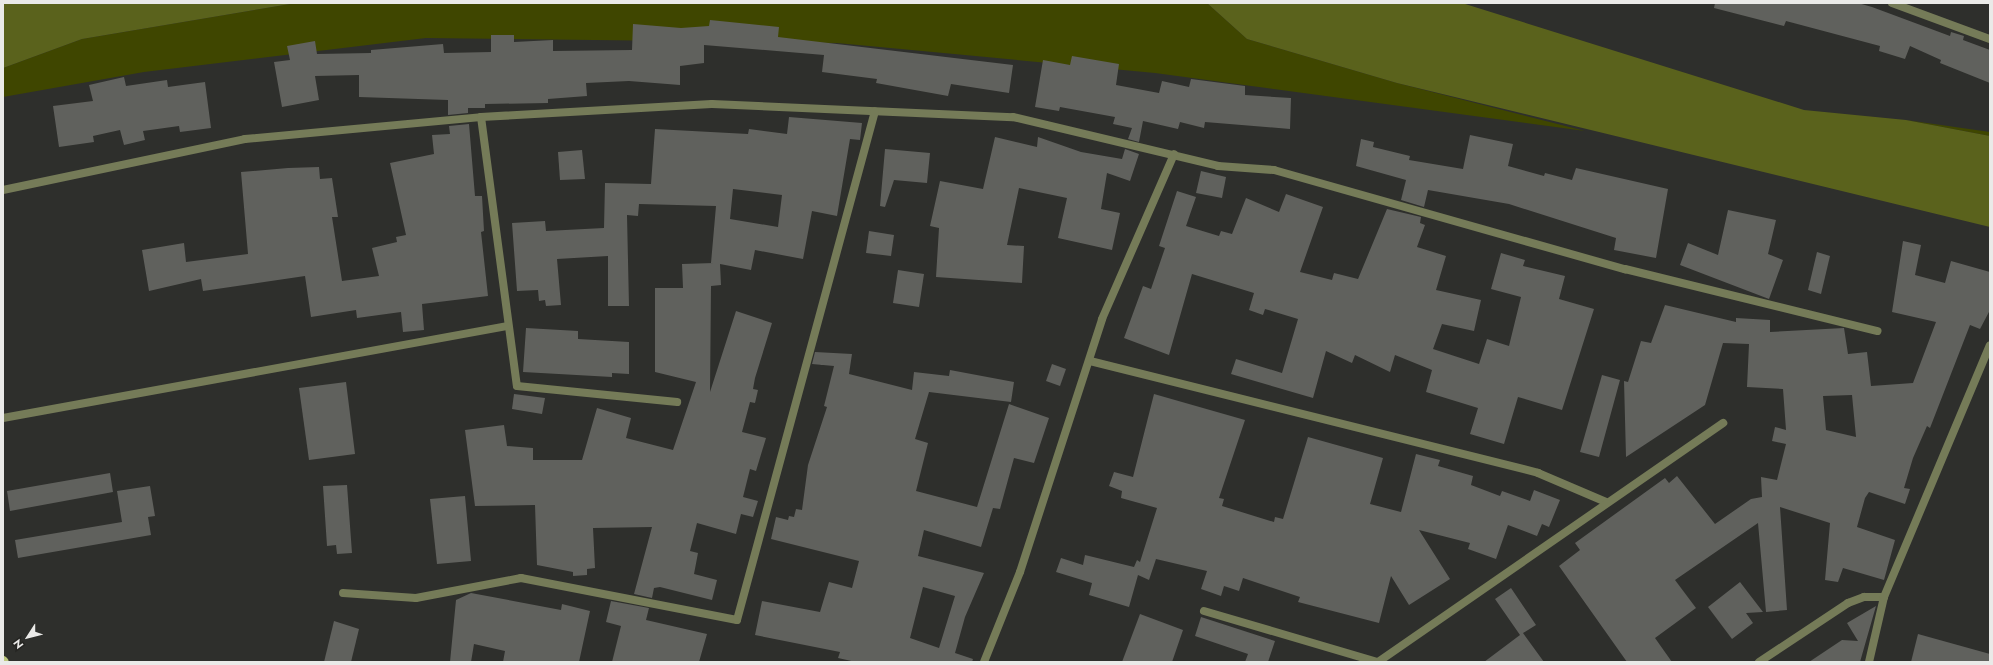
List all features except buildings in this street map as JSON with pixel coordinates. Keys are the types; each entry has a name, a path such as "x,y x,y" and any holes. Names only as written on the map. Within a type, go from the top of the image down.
{"street":[{"path":"1892,3 1990,39"},
{"path":"3,190 245,139 481,117 712,104 1012,117 1174,154 1218,166 1274,170 1625,269 1877,331"},
{"path":"343,594 416,598 521,578 737,620 875,111"},
{"path":"481,117 516,386 677,402"},
{"path":"984,662 1020,572 1090,361 1102,319 1174,154"},
{"path":"3,418 507,326"},
{"path":"1869,662 1884,597 1990,345"},
{"path":"1090,361 1538,473 1606,502"},
{"path":"1204,611 1378,662 1606,502 1723,423"},
{"path":"1759,662 1848,603 1864,597 1884,597"}],"shaded area":[{"path":"3,3 296,3 82,39 3,68"},
{"path":"296,3 1207,3 1247,39 1397,83 1585,131 1155,73 837,43 426,38 144,72 3,97 3,68 82,39"},
{"path":"1207,3 1462,3 1804,110 1906,120 1990,136 1990,227 1397,83 1247,39"},
{"path":"1906,120 1990,132 1990,136"}]}
